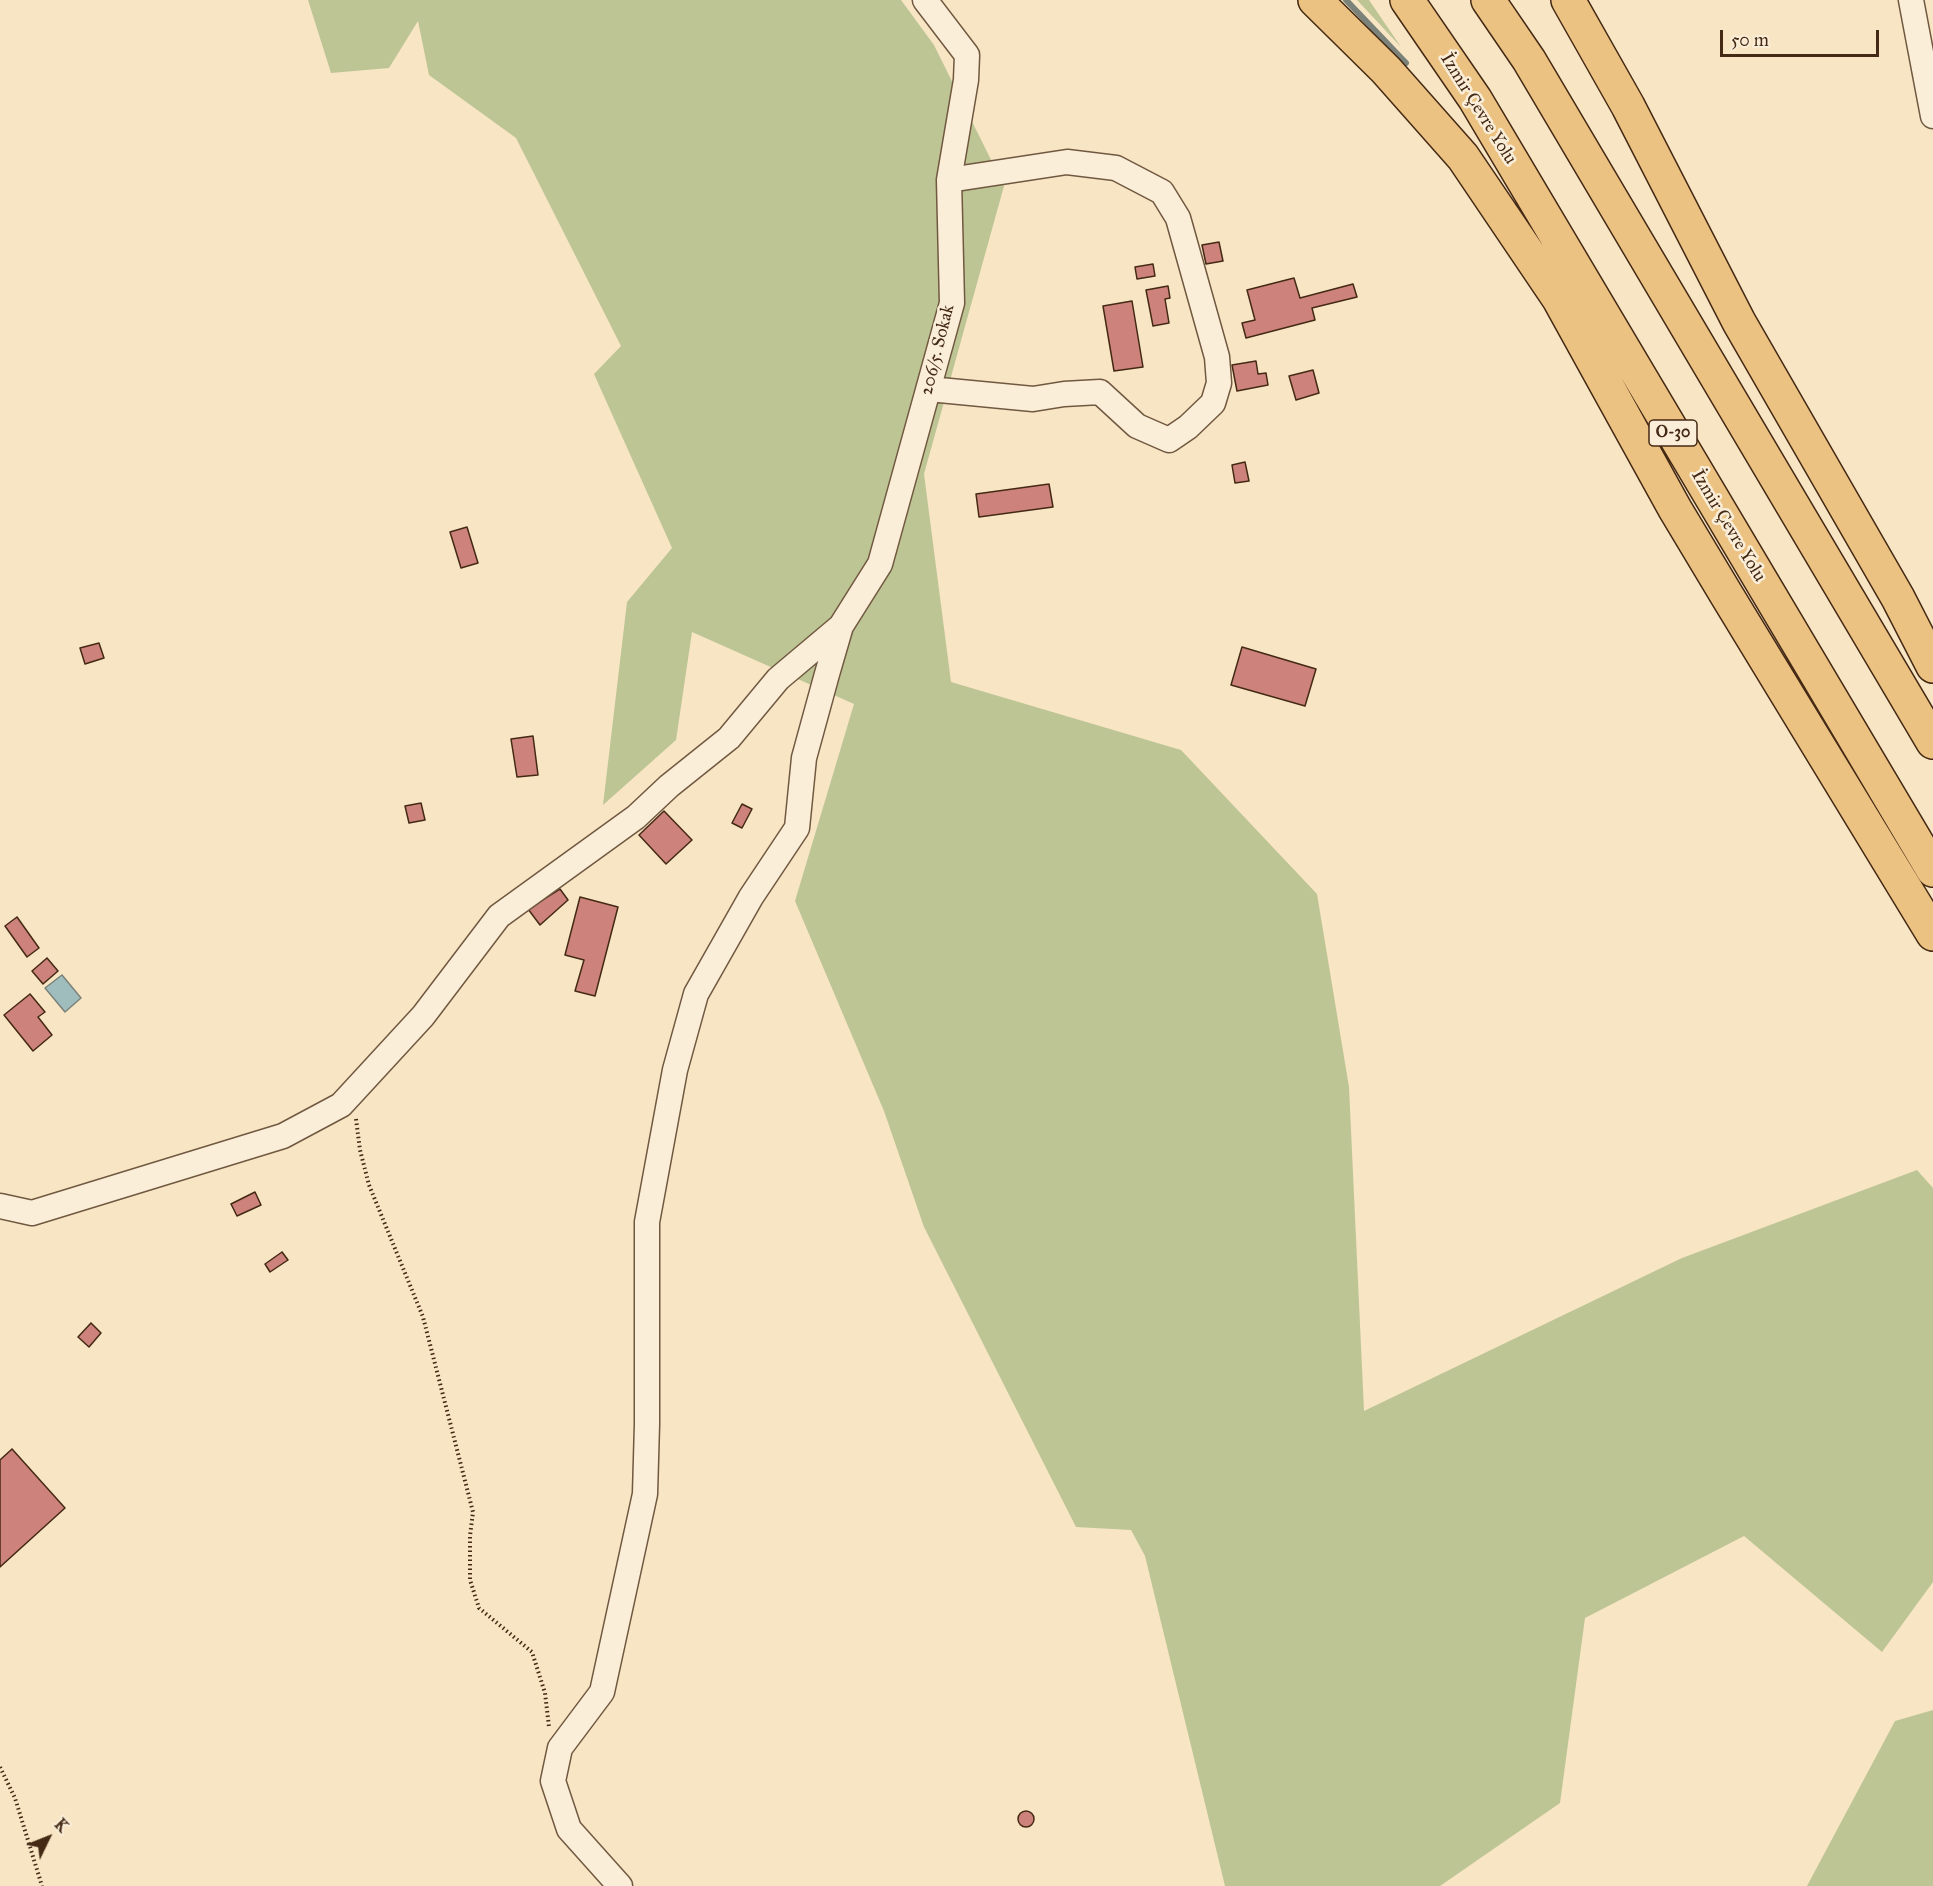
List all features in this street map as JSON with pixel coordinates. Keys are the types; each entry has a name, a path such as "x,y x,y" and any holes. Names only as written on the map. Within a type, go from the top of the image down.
{"highway":[{"path":"1315,0 1386,70 1463,157 1559,299 1675,509 1725,594 1933,934"},
{"name":"İzmir Çevre Yolu","path":"1407,0 1481,109 1933,870"},
{"path":"1488,0 1528,60 1933,742"},
{"path":"1568,0 1628,106 1739,322 1898,598 1933,666"}],"street":[{"name":"206/5. Sokak","path":"841,626 880,564 952,303 949,180 966,80 967,55 925,0"},
{"path":"1911,0 1933,116"},
{"path":"929,389 1033,399 1064,394 1100,393 1137,426 1169,440 1188,427 1213,403 1219,383 1217,357 1178,218 1162,192 1116,168 1067,162 949,180"},
{"path":"0,1206 32,1213 283,1136 340,1105 423,1016 499,916 636,817 669,786 729,738 778,679 841,626"},
{"path":"620,1886 569,1829 553,1781 560,1748 602,1692 645,1494 647,1222 675,1070 696,993 751,897 797,828 804,758 841,626"}],"path":[{"path":"356,1118 360,1150 369,1185 423,1317 473,1512 470,1536 470,1580 479,1608 532,1652 545,1693 555,1771"},
{"path":"0,1767 15,1798 42,1886"}],"green space":[{"path":"308,0 901,0 934,45 1004,186 924,474 951,682 1181,750 1317,894 1349,1087 1364,1411 1682,1258 1917,1170 1933,1188 1933,1582 1882,1652 1744,1536 1585,1618 1560,1803 1440,1886 1225,1886 1145,1556 1131,1530 1076,1527 924,1227 884,1111 795,901 854,704 692,632 676,740 603,805 627,602 672,548 594,374 621,346 516,138 429,75 418,21 389,68 331,73"},
{"path":"1357,0 1369,0 1401,47"},
{"path":"1933,1710 1933,1886 1807,1886 1895,1721"}],"water":[{"path":"62,975 81,998 65,1012 45,988"}],"building":[{"path":"1219,242 1223,261 1206,264 1202,245"},
{"path":"1153,264 1155,276 1137,279 1135,267"},
{"path":"1294,278 1300,298 1353,284 1357,297 1312,308 1315,320 1246,338 1242,323 1255,320 1247,290"},
{"path":"1168,286 1170,298 1165,299 1169,323 1153,326 1146,290"},
{"path":"1132,301 1143,367 1114,371 1103,306"},
{"path":"1256,361 1258,374 1266,373 1268,385 1237,391 1232,365"},
{"path":"1313,370 1319,393 1296,400 1289,376"},
{"path":"1245,462 1249,481 1235,483 1232,465"},
{"path":"1049,484 1053,507 979,517 976,494"},
{"path":"467,527 478,563 461,568 450,532"},
{"path":"99,643 104,658 85,664 80,648"},
{"path":"1242,647 1316,669 1305,706 1231,685"},
{"path":"533,736 538,775 517,777 511,739"},
{"path":"421,803 425,820 409,823 405,806"},
{"path":"742,804 752,809 742,828 732,823"},
{"path":"664,811 692,840 666,864 639,835"},
{"path":"560,889 568,900 540,925 528,909"},
{"path":"580,897 618,907 595,996 575,991 584,960 565,955"},
{"path":"17,917 39,948 27,957 5,926"},
{"path":"47,958 58,971 43,984 32,971"},
{"path":"30,994 45,1012 38,1017 52,1035 33,1051 4,1015"},
{"path":"255,1192 261,1205 237,1216 231,1204"},
{"path":"282,1252 288,1260 270,1272 265,1264"},
{"path":"91,1323 101,1333 89,1347 78,1337"},
{"path":"12,1449 65,1508 0,1567 0,1460"},
{"path":"1026,1811 1032,1813 1034,1819 1032,1825 1026,1827 1020,1825 1018,1819 1020,1813"}],"waterway":[{"path":"1346,0 1406,63"}]}
